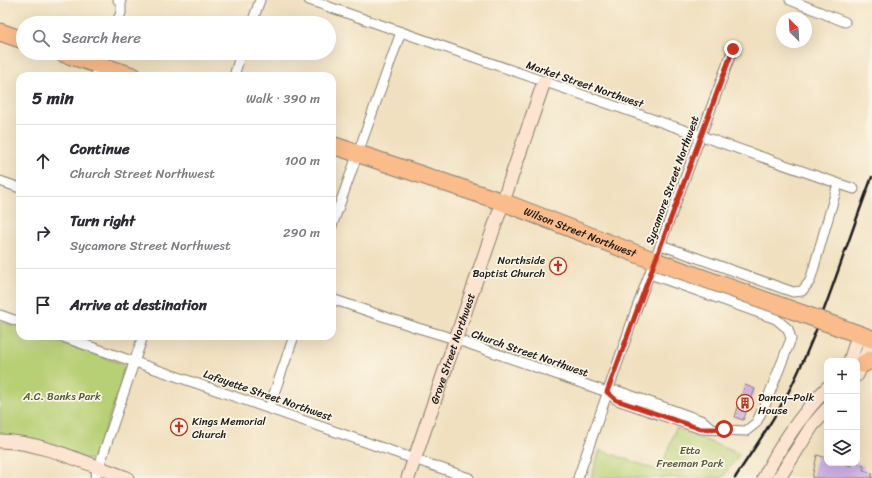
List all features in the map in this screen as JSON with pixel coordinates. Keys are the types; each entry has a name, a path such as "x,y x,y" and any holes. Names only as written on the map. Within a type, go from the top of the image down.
{"highway":[{"path":"0,32 16,38"},
{"path":"84,60 121,72"},
{"name":"Wilson Street Northwest","path":"336,146 503,202 652,268 803,314 868,338"}],"street":[{"path":"118,0 121,3 120,16"},
{"path":"254,16 260,0"},
{"name":"Market Street Northwest","path":"309,0 854,189"},
{"path":"790,0 845,22"},
{"path":"336,215 401,32"},
{"name":"Sycamore Street Northwest","path":"578,478 607,392 733,49"},
{"path":"235,72 239,60"},
{"name":"Grove Street Northwest","path":"408,478 544,82"},
{"path":"0,182 16,187"},
{"path":"661,245 793,292 802,291 810,281 838,184"},
{"name":"Church Street Northwest","path":"336,300 455,339 607,392 616,400 701,429 711,428 746,431 756,423 787,349 791,339 788,329 776,319 652,268"},
{"path":"0,315 16,321"},
{"path":"861,365 871,344 868,338"},
{"name":"Lafayette Street Northwest","path":"71,340 469,478"},
{"path":"97,473 142,340"},
{"path":"269,408 293,340"},
{"path":"764,478 773,459 793,428 824,392"},
{"path":"779,478 812,426 824,412"},
{"path":"0,441 29,445 97,473 127,478"}],"green space":[{"name":"A.C. Banks Park","path":"0,321 16,327 16,340 55,340 124,364 126,369 96,456 90,460 0,436"},
{"name":"Etta Freeman Park","path":"676,428 740,454 722,478 591,478 600,450 660,471"}],"building":[{"name":"Dancy–Polk House","path":"745,385 755,389 743,420 735,417"},
{"path":"817,455 824,457 824,466 860,466 860,464 864,466 863,470 872,473 872,478 812,478"}],"railway":[{"path":"735,478 778,410 803,362 824,310 872,177"}],"place":[{"name":"Northside Baptist Church","path":"558,266"},
{"name":"Dancy–Polk House","path":"745,403"},
{"name":"Kings Memorial Church","path":"179,427"}],"route":[{"path":"724,429 701,429 616,400 607,392 733,49"}]}
